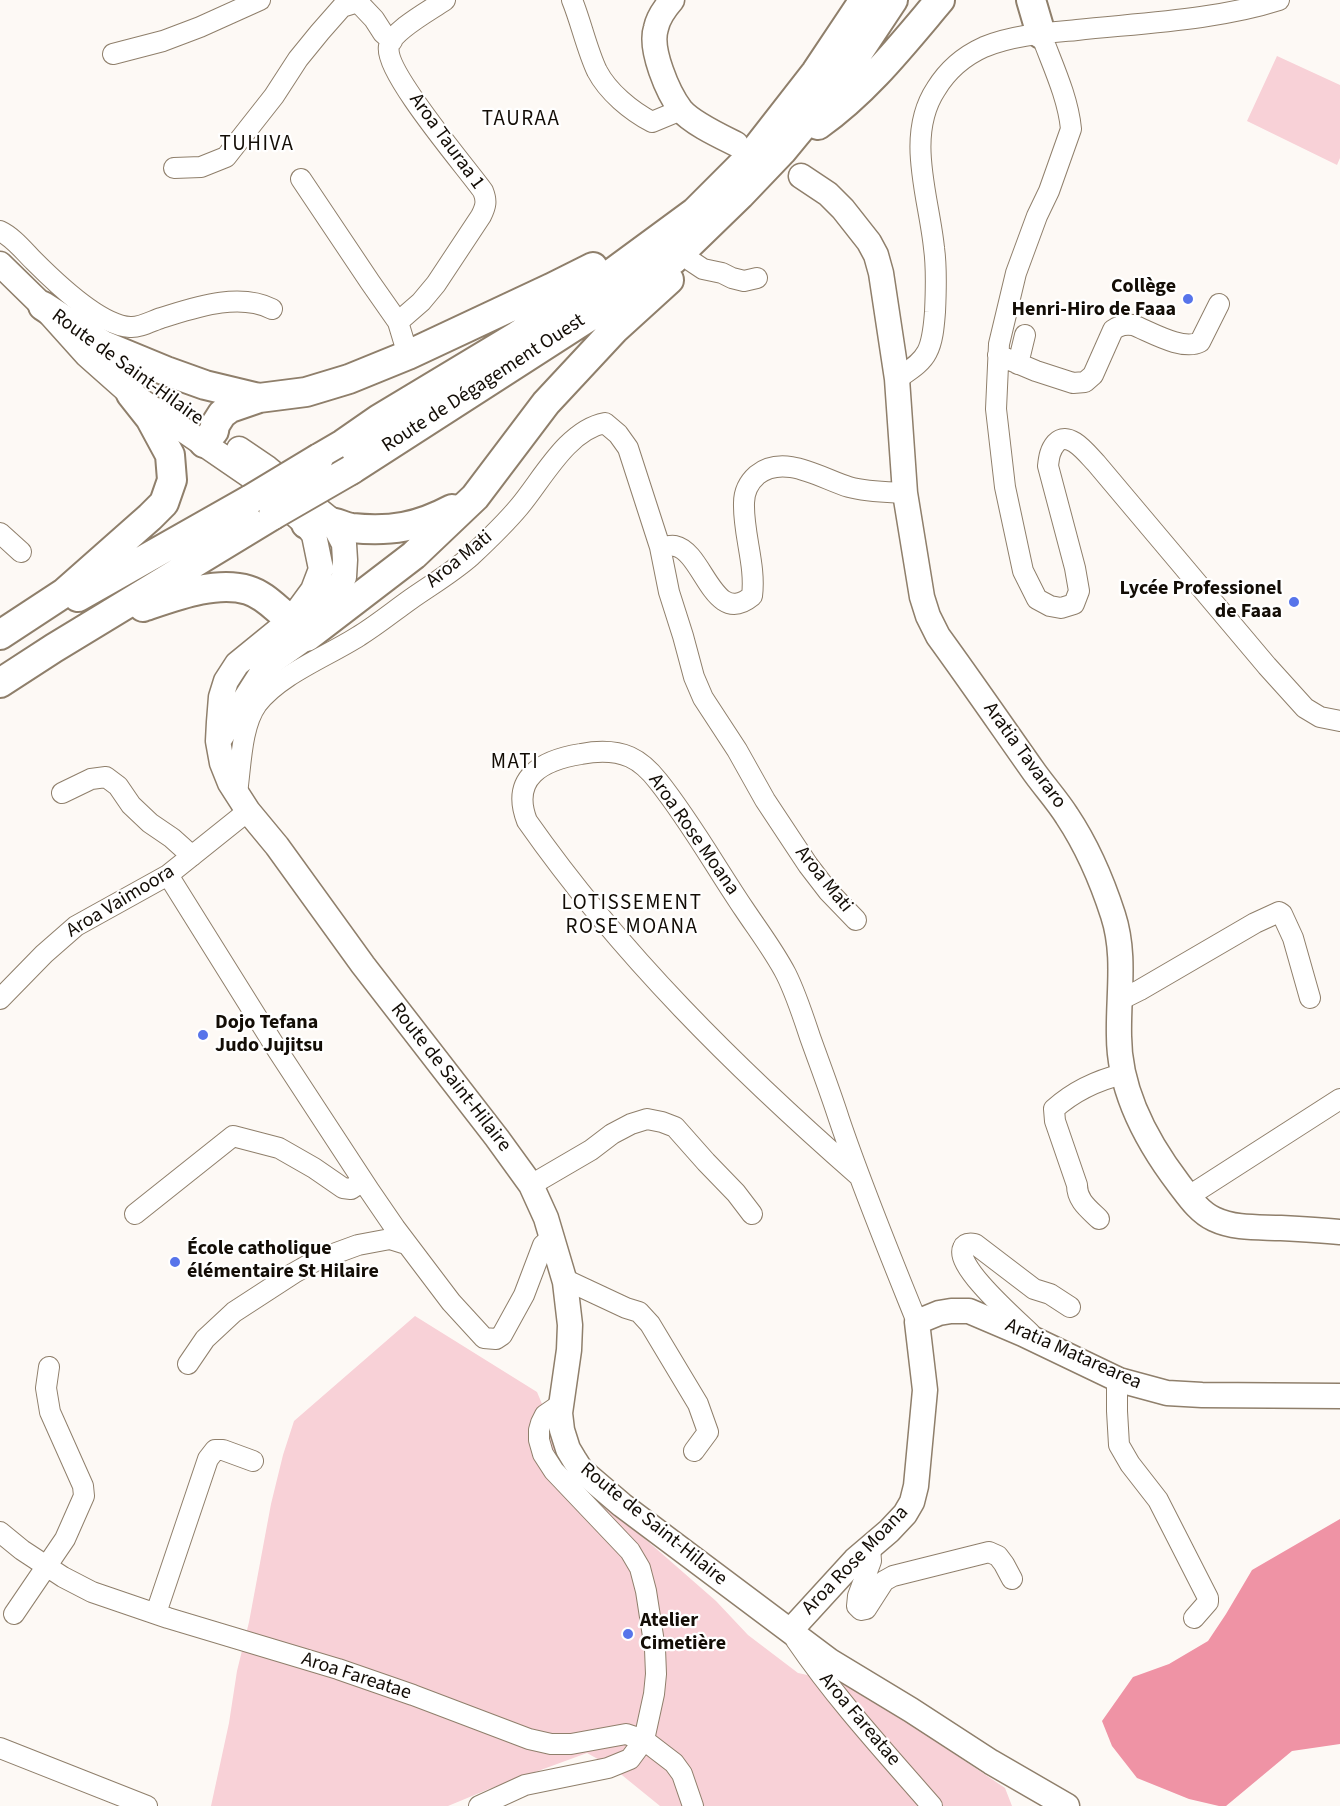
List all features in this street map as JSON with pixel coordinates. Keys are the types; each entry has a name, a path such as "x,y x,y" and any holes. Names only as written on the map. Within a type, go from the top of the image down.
{"highway":[{"name":"Route de Dégagement Ouest","path":"0,641 251,499 343,444 379,418 517,336 608,276 695,212 748,158 816,72 864,0"},
{"name":"Route de Dégagement Ouest","path":"0,683 98,621 351,470 674,260 782,151 838,83 893,0"},
{"path":"782,151 840,110 892,58 940,0"},
{"path":"1031,0 1041,34"},
{"path":"299,628 414,555 475,497 553,395 614,330 713,242 740,195"},
{"path":"209,437 219,420 230,408 259,398 306,392 408,355 551,288 619,253 665,224 695,212"},
{"path":"43,306 103,345 155,367 205,384 259,398"},
{"path":"0,635 64,593 164,503 172,480 170,455 150,417 131,394"},
{"path":"319,523 353,528 399,528 417,525 475,497"},
{"path":"98,621 182,594 228,587 248,590 262,597 299,628"},
{"path":"299,628 332,602"}],"main road":[{"path":"672,0 659,18 655,29 654,41 662,72 681,110 711,132 735,144"},
{"name":"Aratia Tavararo","path":"801,176 828,194 843,209 869,242 876,255 897,379 905,494 921,597 938,636 1066,815 1084,845 1113,915 1119,939 1122,970 1119,1037 1123,1074 1150,1141 1161,1161 1189,1197 1203,1213 1215,1220 1253,1227 1340,1232"},
{"path":"0,264 43,306"},
{"name":"Route de Saint-Hilaire","path":"43,306 87,355 131,394 209,437"},
{"name":"Route de Saint-Hilaire","path":"43,306 209,437 252,477 319,523 339,532 344,544 344,577 332,602"},
{"name":"Route de Saint-Hilaire","path":"319,523 314,535 321,570 299,628 263,671 218,741 222,763 230,783 242,802 277,846 363,965 498,1138 531,1185 546,1218 564,1279 570,1325 569,1350 561,1404 562,1430 568,1449 581,1470 631,1512 830,1661 991,1762 1067,1806"},
{"name":"Aratia Matarearea","path":"917,1322 939,1313 969,1311 991,1319 1117,1379 1167,1393 1340,1396"},
{"name":"Aroa Rose Moana","path":"789,1631 855,1560 889,1531 905,1514 912,1502 916,1486 926,1390 917,1322"}],"street":[{"path":"113,54 163,41 260,0"},
{"path":"174,168 201,167 226,157 274,96 298,59 342,7 357,1 392,41 408,26 445,0"},
{"path":"572,0 597,70 605,83 622,101 652,122 681,110"},
{"path":"897,379 918,364 928,351 934,326 936,290 934,249 921,166 920,142 922,118 936,89 954,66 983,48 1009,39 1226,13 1280,0"},
{"path":"1041,34 1060,86 1071,129 1016,273 1004,318 998,355 996,409 1000,449 1005,487 1023,571 1037,599 1050,606 1061,608 1074,604 1079,591 1075,568 1048,466 1049,455 1054,445 1060,440 1069,440 1079,446 1096,463 1305,708 1320,717 1340,721"},
{"name":"Aroa Tauraa 1","path":"392,41 389,54 397,75 486,198 486,206 481,216 436,285 422,302 398,322"},
{"path":"302,179 398,322 408,355"},
{"path":"0,231 17,244 53,280 86,306 114,323 132,327 220,303 244,302 261,304 272,309"},
{"path":"691,261 703,269 722,273 732,278 744,281 757,278"},
{"path":"998,355 1073,383 1085,382 1093,375 1113,330 1118,326 1133,325 1187,346 1195,345 1200,342 1219,304"},
{"path":"1018,364 1025,335"},
{"name":"Aroa Mati","path":"242,802 242,751 248,725 256,705 269,692 302,668 361,636 468,558 519,508 569,444 584,431 605,423 618,434 628,448 660,547 669,592 694,677 703,698 765,800 808,865 828,891 856,920"},
{"path":"660,547 674,546 686,552 713,590 726,602 735,604 744,602 752,596 754,580 744,506 745,492 760,472 774,467 788,467 851,487 874,492 905,494"},
{"path":"0,533 21,552"},
{"name":"Aroa Rose Moana","path":"860,1176 792,1118 751,1078 657,983 599,915 527,821 523,810 524,790 538,768 551,760 565,756 605,752 632,758 647,768 657,780 786,974 860,1176 917,1322"},
{"path":"62,793 91,779 106,777 118,786 131,805 150,823 192,856"},
{"name":"Aroa Vaimoora","path":"2,994 76,926 168,875 192,856 242,802"},
{"path":"168,875 278,1051 363,1181 406,1244 451,1302 484,1338 496,1339 502,1335 524,1296 543,1245 551,1238"},
{"path":"1120,999 1140,990 1255,922 1279,912 1293,938 1310,999"},
{"path":"1099,1219 1077,1194 1077,1185 1055,1121 1054,1109 1060,1103 1101,1080 1123,1074"},
{"path":"1189,1197 1340,1099"},
{"path":"531,1185 591,1150 612,1134 647,1119 675,1127 736,1193 752,1214"},
{"path":"135,1214 233,1136 279,1148 343,1188 351,1189 363,1181"},
{"path":"188,1364 205,1339 234,1312 317,1260 358,1245 390,1239 406,1244"},
{"path":"1040,1342 985,1290 969,1270 962,1258 965,1245 975,1244 1034,1289 1050,1294 1070,1307"},
{"path":"564,1279 639,1312 650,1324 698,1404 706,1424 708,1432 694,1451"},
{"path":"14,1614 65,1539 84,1496 83,1486 50,1412 46,1388 49,1367"},
{"path":"1117,1379 1119,1445 1165,1512 1208,1598 1208,1602 1194,1618"},
{"path":"479,1806 525,1785 608,1768 630,1759 645,1740 656,1674 655,1649 646,1591 640,1568 630,1551 554,1471 543,1454 539,1440 541,1423 545,1415 561,1404"},
{"path":"156,1613 208,1459 214,1450 223,1450 253,1461"},
{"name":"Aroa Fareatae","path":"0,1532 47,1567 92,1592 338,1669 494,1726 550,1744 594,1741 626,1734 645,1740"},
{"path":"870,1547 871,1561 858,1596 857,1606 861,1610 866,1609 884,1581 893,1576 990,1552 998,1556 1012,1580"},
{"name":"Aroa Fareatae","path":"789,1631 820,1676 875,1743 932,1806"},
{"path":"645,1740 674,1763 682,1774 693,1806"},
{"path":"0,1748 147,1806"}],"shaded area":[{"path":"1277,56 1340,85 1340,158 1337,165 1247,121"},
{"path":"415,1316 537,1392 572,1475 716,1601 748,1635 798,1673 817,1677 840,1677 1005,1788 1012,1806 660,1806 612,1767 587,1753 448,1806 211,1806 271,1504 294,1421"},
{"path":"1340,1519 1340,1744 1292,1751 1226,1806 1189,1799 1137,1778 1112,1746 1102,1721 1133,1677 1169,1664 1208,1641 1252,1570"}],"place":[{"name":"Collège Henri-Hiro de Faaa","path":"1188,299"},
{"name":"Lycée Professionel de Faaa","path":"1294,602"},
{"name":"Dojo Tefana Judo Jujitsu","path":"203,1035"},
{"name":"École catholique élémentaire St Hilaire","path":"175,1262"},
{"name":"Atelier Cimetière","path":"628,1634"}],"district":[{"name":"TAURAA","path":"521,120"},
{"name":"TUHIVA","path":"257,145"},
{"name":"MATI","path":"515,763"},
{"name":"LOTISSEMENT ROSE MOANA","path":"632,916"}]}
